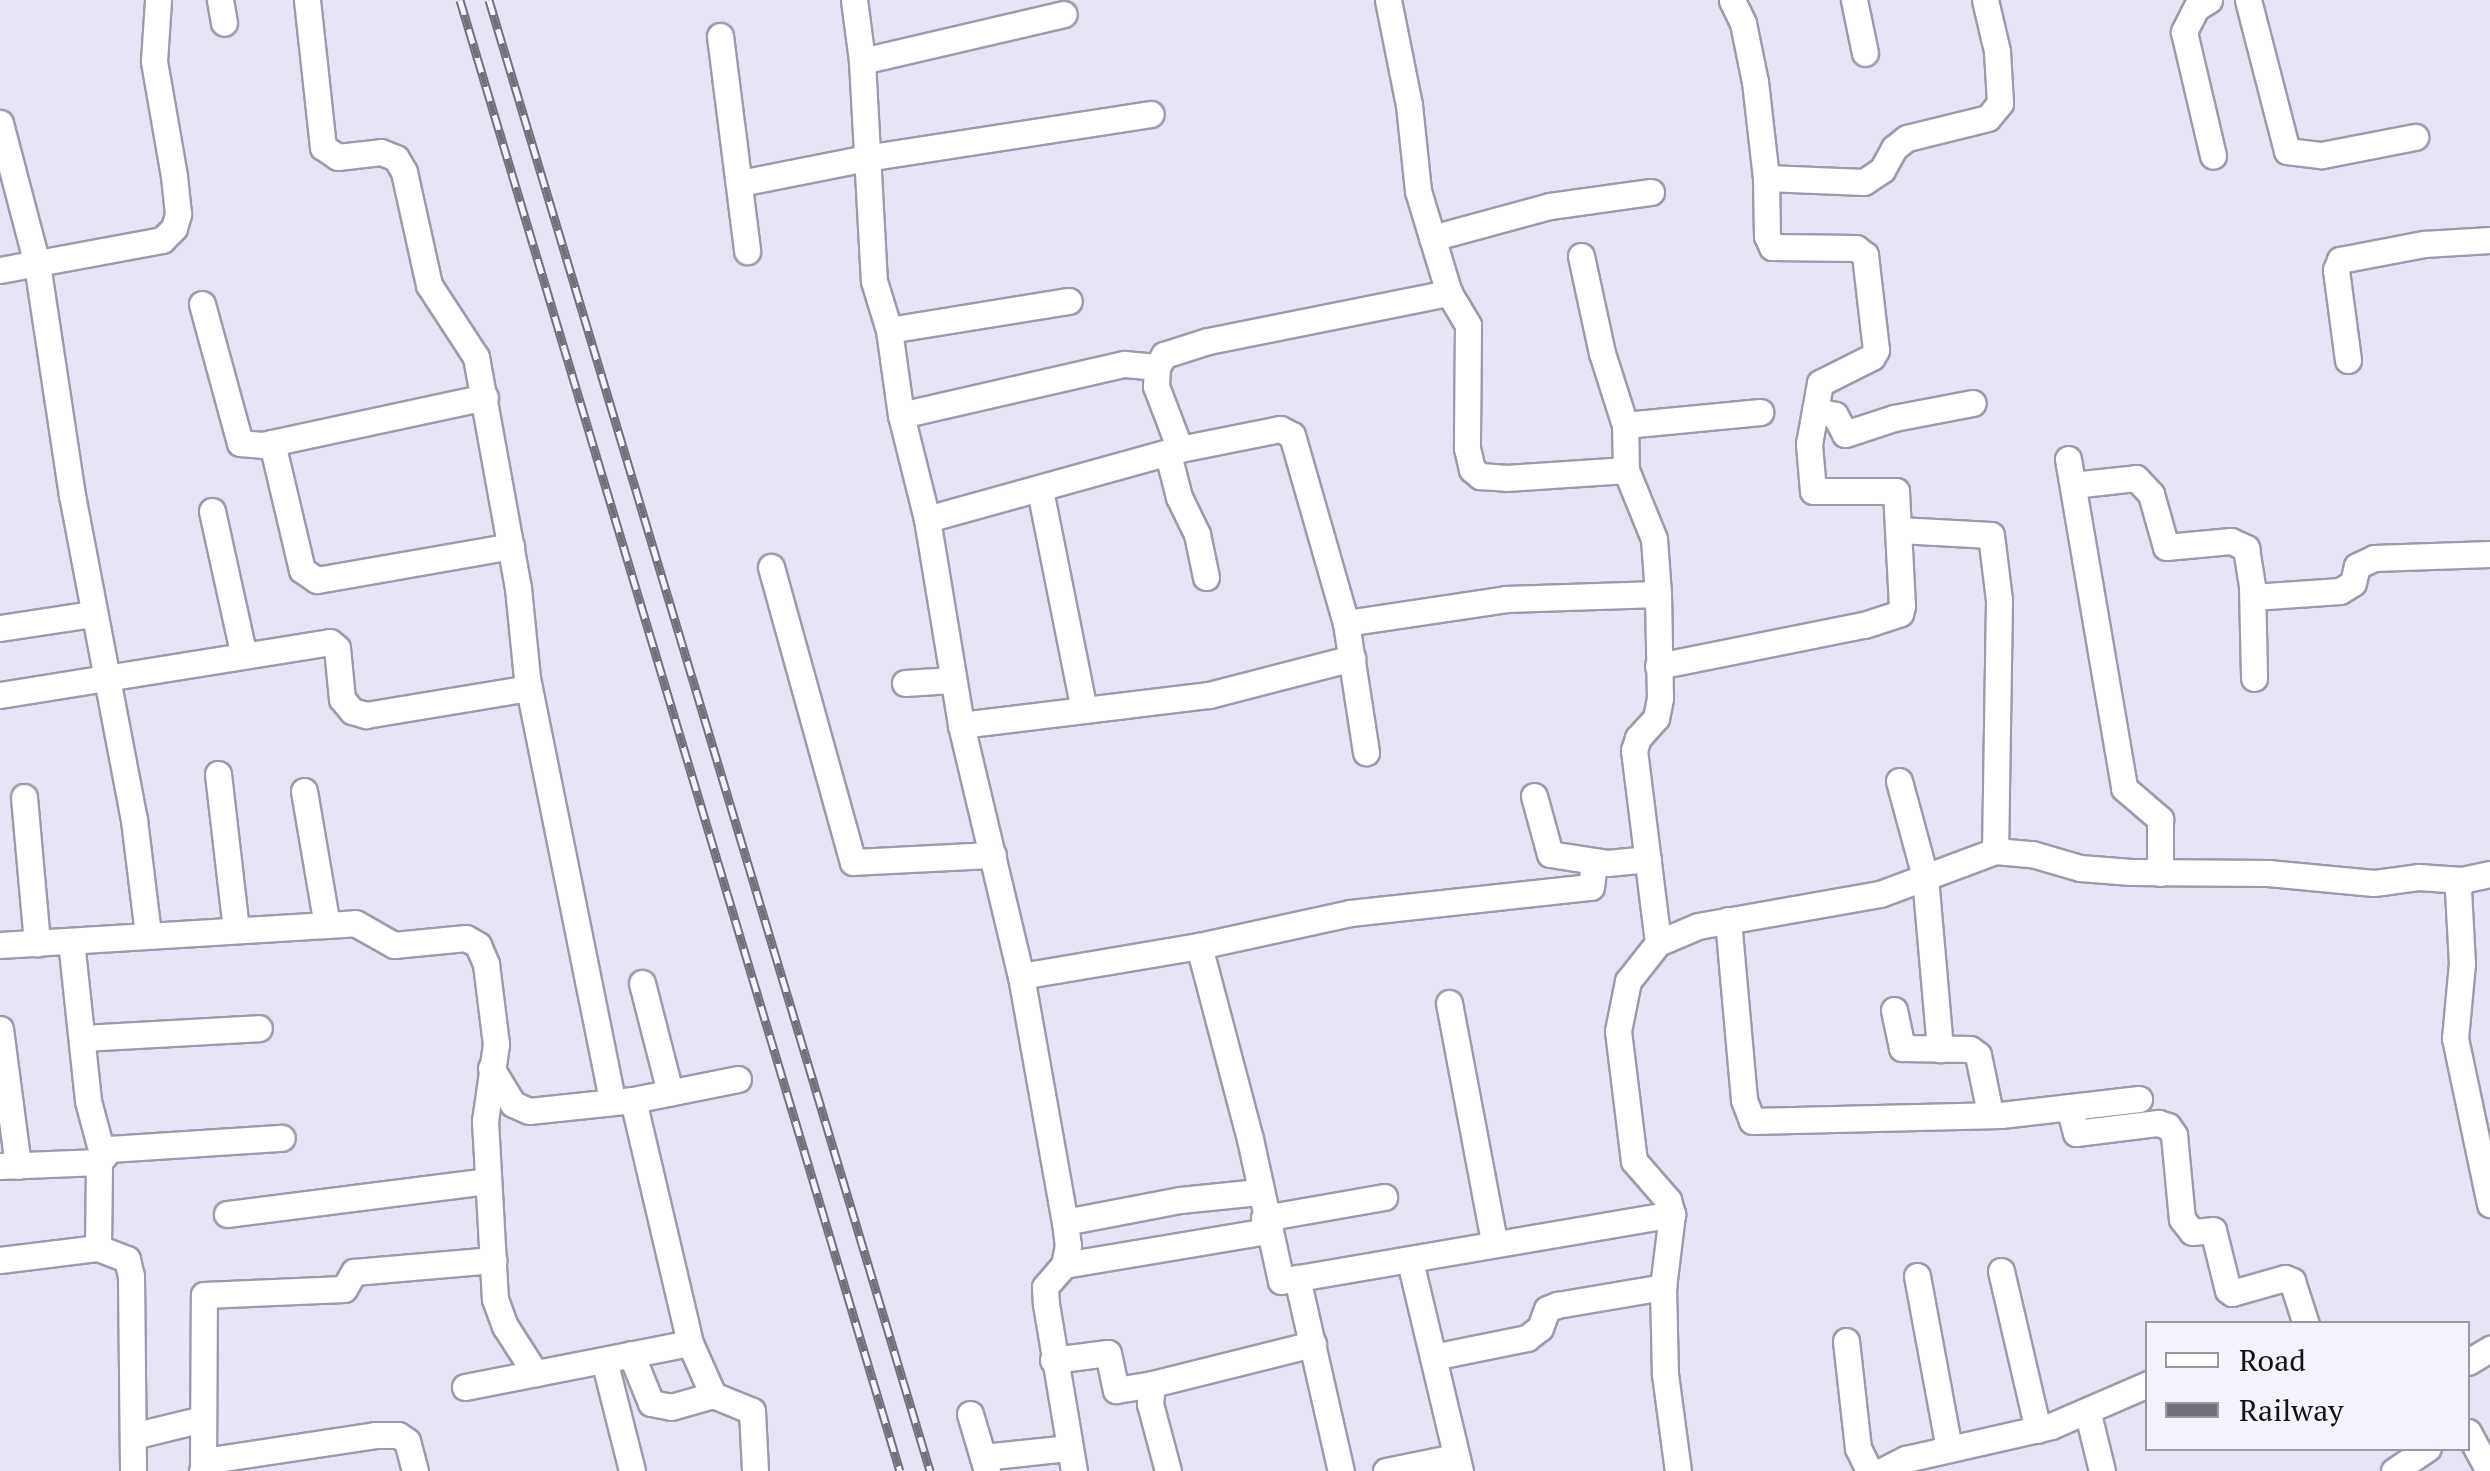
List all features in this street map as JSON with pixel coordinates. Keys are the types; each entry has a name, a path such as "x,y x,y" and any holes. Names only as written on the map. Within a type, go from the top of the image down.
{"street":[{"path":"0,270 162,240 174,228 178,214 174,176 154,61 158,0"},
{"path":"306,0 324,147 338,157 381,152 396,158 404,172 430,284 476,357 511,546 530,688 622,1100 690,1343 713,1395"},
{"path":"854,0 862,61 874,281 888,330 901,415 928,519 952,680 1021,976 1065,1222 1064,1266"},
{"path":"1388,0 1409,105 1418,191 1449,293 1468,325 1468,448 1472,469 1480,476 1508,478 1626,470"},
{"path":"1658,666 1864,625 1900,613 1903,587 1896,491 1813,491 1809,444 1820,383 1872,357 1876,350 1865,255 1856,248 1772,247 1767,236 1766,178 1755,82 1743,22 1732,0"},
{"path":"1854,0 1865,53"},
{"path":"1766,178 1864,182 1876,177 1894,148 1907,138 1988,118 2000,103 1997,51 1985,0"},
{"path":"2209,0 2196,8 2184,32 2213,156"},
{"path":"2248,0 2287,151 2322,156 2415,138"},
{"path":"862,61 1064,14"},
{"path":"720,36 747,251"},
{"path":"740,183 866,158 1151,114"},
{"path":"0,122 38,264 94,614 134,820 148,934"},
{"path":"1432,238 1550,206 1652,192"},
{"path":"2348,360 2336,270 2340,260 2389,249 2490,240"},
{"path":"1581,256 1602,353 1625,425 1626,470 1654,539 1658,594 1656,718 1638,738 1634,750 1658,943"},
{"path":"1206,577 1197,534 1179,497 1174,452 1156,386 1157,367 1164,355 1208,340 1449,293"},
{"path":"888,330 1069,301"},
{"path":"202,304 240,443 272,443 485,397"},
{"path":"901,415 1124,364 1157,367"},
{"path":"1816,411 1835,415 1845,434 1894,418 1972,403"},
{"path":"1625,425 1760,412"},
{"path":"928,519 1174,452 1280,429 1292,435 1346,623 1366,752"},
{"path":"272,443 302,570 317,580 511,546"},
{"path":"2068,459 2124,788 2160,819 2160,873"},
{"path":"2073,485 2118,478 2145,482 2166,548 2242,544 2250,559 2254,678"},
{"path":"1040,490 1084,710"},
{"path":"212,511 244,656"},
{"path":"1899,530 1991,535 2000,600 1995,851"},
{"path":"2253,597 2340,590 2353,584 2362,562 2386,556 2490,554"},
{"path":"770,567 852,862 993,855"},
{"path":"1346,623 1506,599 1658,594"},
{"path":"0,628 94,614"},
{"path":"0,695 330,642 337,648 342,698 352,710 366,715 530,688"},
{"path":"962,725 1208,695 1352,658"},
{"path":"905,683 952,680"},
{"path":"218,774 236,928"},
{"path":"1899,781 1925,877 1940,1050"},
{"path":"304,791 327,925"},
{"path":"1534,796 1550,854 1594,862 1648,859"},
{"path":"24,797 37,944"},
{"path":"1678,1471 1665,1374 1663,1287 1672,1214 1668,1200 1634,1161 1618,1031 1628,981 1658,943 1728,920 1850,902 1995,851 2032,854 2080,868 2268,874 2374,883 2418,877 2462,880 2490,874"},
{"path":"1021,976 1199,946 1350,914 1591,887 1594,862"},
{"path":"2462,880 2458,890 2462,962 2454,1038 2480,1117 2490,1204"},
{"path":"1728,920 1744,1100 1752,1121 1990,1112 2139,1099"},
{"path":"0,944 327,925 370,928 394,946 466,938 478,945 494,1015 496,1044 485,1121 495,1299 505,1326 535,1373"},
{"path":"70,940 88,1100 100,1158 98,1248"},
{"path":"1199,946 1250,1139 1265,1225 1281,1281 1672,1214"},
{"path":"642,983 670,1092"},
{"path":"1449,1003 1494,1242"},
{"path":"1894,1010 1902,1048 1970,1050 1978,1055 1990,1112"},
{"path":"82,1038 259,1028"},
{"path":"0,1029 9,1166 100,1158 110,1149 282,1138"},
{"path":"490,1068 519,1110 622,1100 738,1080"},
{"path":"2069,1107 2076,1132 2158,1123 2168,1126 2174,1136 2182,1218 2192,1232 2214,1230 2228,1290 2232,1293 2284,1278 2292,1281 2305,1321"},
{"path":"227,1214 488,1181"},
{"path":"1065,1222 1180,1200 1258,1192"},
{"path":"970,1414 985,1464 1071,1459 1045,1286 1064,1266 1384,1196"},
{"path":"0,1260 98,1248 127,1260 133,1471"},
{"path":"203,1469 204,1295 344,1289 354,1272 493,1260"},
{"path":"1386,1471 1457,1464 1410,1260"},
{"path":"2001,1271 2038,1430"},
{"path":"1918,1276 1960,1447 1976,1471"},
{"path":"1298,1278 1341,1471"},
{"path":"1433,1356 1527,1338 1540,1328 1547,1309 1557,1305 1663,1287"},
{"path":"1846,1341 1858,1448 1869,1471"},
{"path":"465,1387 690,1343"},
{"path":"1054,1360 1108,1354 1116,1390 1313,1344"},
{"path":"631,1354 651,1403 671,1407 713,1395 752,1411 756,1471"},
{"path":"604,1360 632,1471"},
{"path":"1152,1384 1150,1404 1168,1471"},
{"path":"1882,1471 1891,1464 2038,1430 2088,1414 2145,1386"},
{"path":"2088,1414 2102,1471"},
{"path":"133,1436 203,1419"},
{"path":"203,1469 217,1459 386,1435 408,1441 415,1471"},
{"path":"2470,1436 2489,1471"},
{"path":"2394,1471 2424,1451"}],"railway":[{"path":"460,0 900,1471"},
{"path":"489,0 930,1471"}]}
